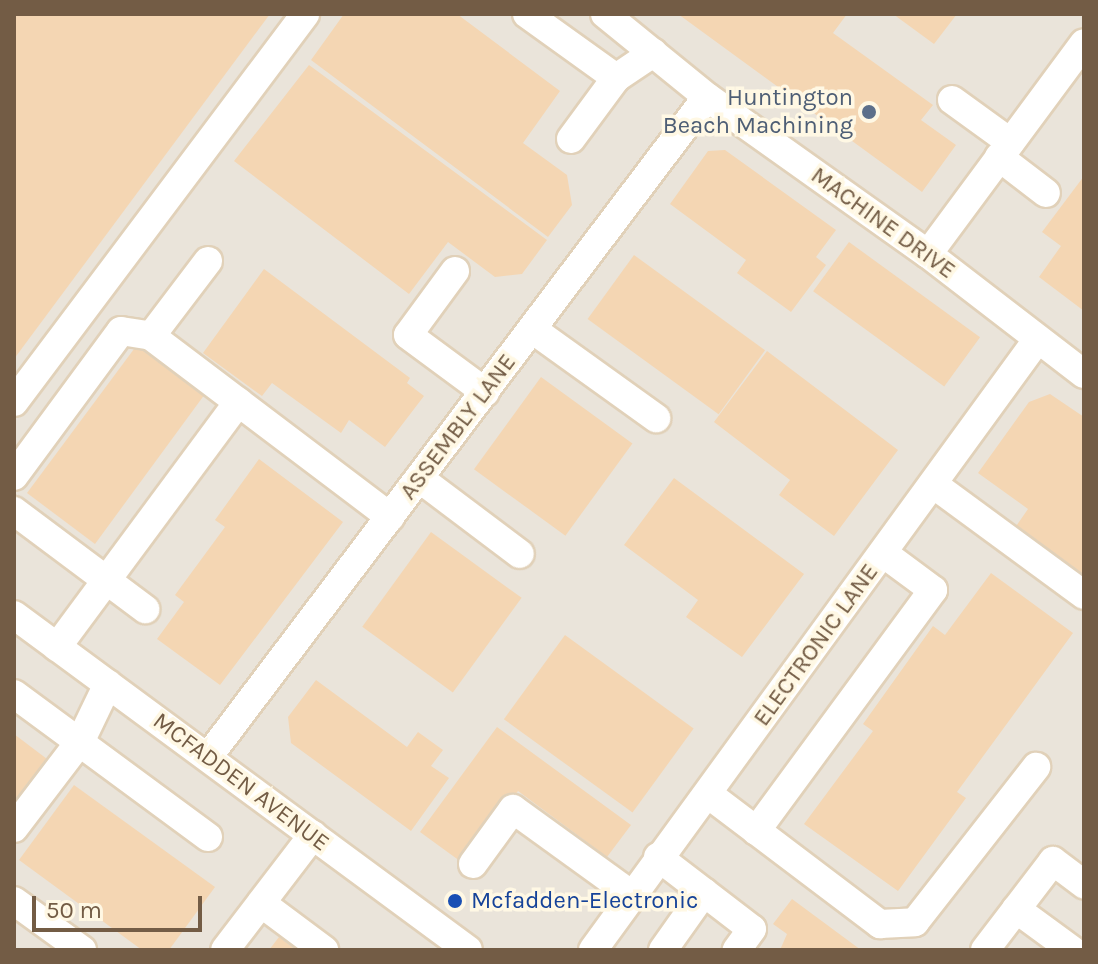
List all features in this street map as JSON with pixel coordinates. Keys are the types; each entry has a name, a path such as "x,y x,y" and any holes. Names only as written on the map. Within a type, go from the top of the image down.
{"street":[{"path":"14,402 305,14"},
{"path":"527,14 616,78"},
{"name":"MACHINE DRIVE","path":"605,14 707,97 928,254 1084,374"},
{"path":"928,254 1084,43"},
{"path":"571,139 616,78 653,53"},
{"name":"ASSEMBLY LANE","path":"208,757 707,97"},
{"path":"952,100 1046,193"},
{"path":"151,336 208,261"},
{"path":"455,271 408,335 485,392"},
{"path":"532,329 656,418"},
{"path":"14,476 121,331 151,336 390,517"},
{"name":"ELECTRONIC LANE","path":"593,950 1037,340"},
{"path":"57,647 238,402"},
{"path":"419,478 520,554"},
{"path":"933,484 1084,595"},
{"path":"14,511 145,609"},
{"path":"756,831 933,590 883,553"},
{"name":"MCFADDEN AVENUE","path":"14,615 468,950"},
{"path":"14,828 81,740 108,684"},
{"path":"14,694 81,740 208,837"},
{"path":"708,794 880,924 915,922 1036,767"},
{"path":"473,864 513,809 632,895"},
{"path":"225,950 313,835"},
{"path":"658,857 752,929 737,950"},
{"path":"985,950 1053,861 1084,884"},
{"path":"663,950 704,892"},
{"path":"14,901 82,950"},
{"path":"261,903 324,950"},
{"path":"1016,909 1072,950"}],"shaded area":[{"path":"14,14 1084,14 1084,950 14,950"}],"building":[{"path":"14,14 270,14 14,359"},
{"path":"344,14 457,14 560,91 523,143 567,175 572,205 548,237 311,60"},
{"name":"Huntington Beach Machining","path":"678,14 847,14 833,33 933,105 921,120 956,145 922,192"},
{"path":"893,14 957,14 934,44"},
{"path":"309,65 547,240 522,274 495,277 448,242 409,294 234,161"},
{"path":"725,150 836,230 816,257 826,265 791,312 737,273 746,260 670,204 708,151"},
{"path":"1084,176 1084,311 1039,277 1061,246 1042,232"},
{"path":"849,242 980,337 944,387 813,291"},
{"path":"634,255 765,350 719,414 588,319"},
{"path":"264,269 410,378 407,383 424,396 385,447 349,420 341,433 272,383 262,396 203,353"},
{"path":"142,347 205,394 95,544 27,493 134,349"},
{"path":"767,351 898,450 834,536 779,495 790,480 714,422"},
{"path":"541,377 632,443 565,536 474,469"},
{"path":"1050,394 1084,417 1084,580 1014,529 1028,509 978,473 1029,402"},
{"path":"259,459 343,522 220,685 157,639 184,602 175,595 225,527 215,520"},
{"path":"674,478 804,574 742,657 686,617 698,600 624,545"},
{"path":"431,532 522,598 453,692 362,627"},
{"path":"991,573 1073,633 957,792 966,798 898,891 804,824 873,731 863,724 933,626 945,635"},
{"path":"565,635 694,728 633,813 504,719"},
{"path":"316,680 407,747 418,732 443,750 431,766 449,778 411,831 291,743 288,717"},
{"path":"497,727 631,825 607,857 518,791 464,864 420,832"},
{"path":"14,734 47,759 14,804"},
{"path":"74,785 215,887 169,950 142,950 19,860"},
{"path":"792,899 861,950 780,950 787,934 773,924"},
{"path":"279,937 296,950 269,950"}],"place":[{"name":"Huntington Beach Machining","path":"869,112"},
{"name":"Mcfadden-Electronic","path":"455,901"}]}
